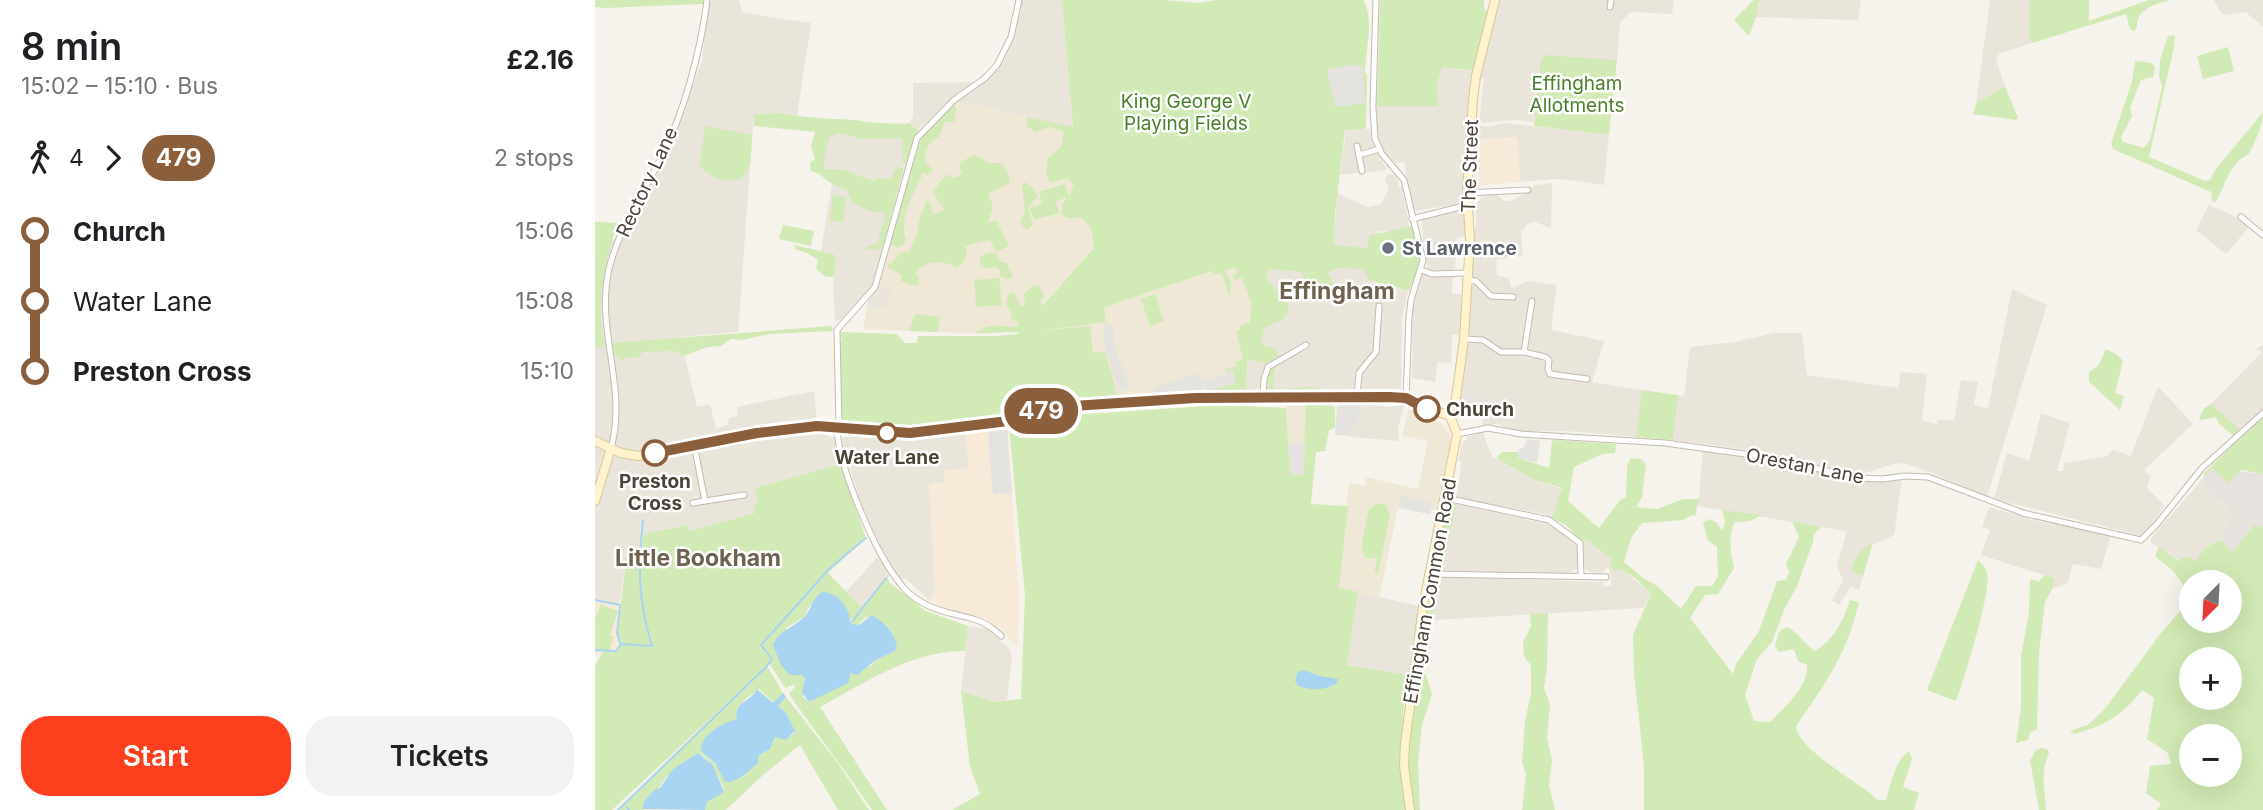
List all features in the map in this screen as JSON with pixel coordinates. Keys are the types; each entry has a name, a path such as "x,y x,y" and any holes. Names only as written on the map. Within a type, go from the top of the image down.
{"street":[{"name":"Rectory Lane","path":"611,448 615,430 615,388 605,299 609,268 628,216 669,141 694,67 707,0"},
{"path":"1002,636 983,621 933,608 916,599 900,584 882,555 863,516 840,449 837,330 875,287 917,138 954,100 985,78 997,65 1011,37 1019,0"},
{"path":"1375,0 1374,134 1379,149 1402,176 1423,260 1410,309 1406,398"},
{"name":"The Street","path":"1450,416 1455,405 1464,339 1470,240 1468,193 1473,100 1495,0"},
{"path":"1357,146 1362,171"},
{"path":"1359,155 1379,149"},
{"path":"1468,193 1528,190"},
{"path":"1412,219 1468,205"},
{"path":"2241,217 2263,235"},
{"path":"1422,270 1432,274 1467,277 1476,281 1491,296 1513,297"},
{"path":"1524,352 1532,301"},
{"path":"1357,397 1359,373 1376,352 1379,306"},
{"path":"1464,339 1483,340 1501,352 1524,352 1547,358 1550,374 1587,379"},
{"path":"1263,398 1264,379 1269,367 1306,345"},
{"path":"595,441 621,453 638,456 694,444 797,428 910,433 1008,421 1050,409 1073,406 1195,398 1406,398 1432,411 1450,416 1457,434"},
{"name":"Orestan Lane","path":"1457,434 1488,428 1521,434 1665,443 1767,457 1858,478 1922,476 2031,515 2144,539 2202,468 2263,413"},
{"name":"Effingham Common Road","path":"1409,810 1404,766 1405,744 1423,606 1457,434"},
{"path":"694,444 705,501"},
{"path":"595,501 611,448"},
{"path":"694,503 744,495"},
{"path":"1446,498 1552,521 1580,543 1581,576"},
{"path":"1430,574 1606,577"}],"shaded area":[{"path":"709,0 739,0 743,13 811,23 797,116 781,113 754,114 738,332 680,337 697,407 710,404 716,428 728,425 729,418 738,416 737,407 814,391 817,425 759,430 667,445 671,452 758,434 814,429 835,439 840,464 755,488 758,503 756,513 690,531 688,525 644,534 638,556 627,555 619,606 595,601 595,347 605,346 599,319 602,274 612,241 626,233 671,147 702,60"},
{"path":"1021,0 1062,0 1073,128 969,103 962,107 958,101 993,74 1004,61 1013,39"},
{"path":"1499,0 1674,0 1672,14 1631,12 1620,22 1617,60 1544,56 1540,64 1534,122 1516,120 1479,123 1484,79 1480,79"},
{"path":"1759,0 1861,0 1858,20 1756,17"},
{"path":"1990,0 2030,0 2029,36 2032,43 1999,54 1996,60 2005,86 1976,104"},
{"path":"2213,0 2263,0 2263,27 2246,12 2223,15"},
{"path":"1363,66 1365,103 1335,107 1327,69"},
{"path":"1443,67 1475,72 1468,108 1464,198 1459,204 1414,211 1404,162 1396,163 1388,158 1381,144 1377,131 1377,106 1437,106 1437,82"},
{"path":"974,82 956,94 918,130 909,123 913,117 913,83"},
{"path":"958,101 962,107 969,103 1073,128 1094,248 1018,331 984,334 863,329 867,308 885,310 891,288 878,286 915,150"},
{"path":"1504,123 1609,135 1604,185 1560,179 1517,182 1520,177 1517,137 1476,139 1477,125 1489,127"},
{"path":"826,128 915,136 892,206 874,285 840,320 835,321 833,282 836,258 834,254 821,251 834,171 817,168"},
{"path":"1370,129 1372,144 1387,170 1340,175 1346,130"},
{"path":"1517,137 1520,177 1517,182 1478,186 1481,139"},
{"path":"1388,174 1396,175 1399,187 1402,187 1409,226 1395,232 1378,231 1367,248 1334,245 1337,193 1367,207 1381,204 1389,189 1385,180"},
{"path":"1552,183 1551,228 1535,222 1527,224 1521,231 1523,255 1496,260 1497,275 1509,278 1511,288 1529,281 1557,285 1551,330 1604,341 1592,382 1642,390 1636,437 1566,431 1514,431 1496,424 1481,426 1488,401 1459,396 1476,204 1482,197 1497,194 1504,201 1512,201 1536,185"},
{"path":"2209,205 2236,217 2248,228 2226,254 2196,230"},
{"path":"1465,211 1467,237 1457,238 1455,268 1450,271 1431,270 1427,266 1422,221 1443,212"},
{"path":"1243,261 1363,265 1370,280 1408,291 1402,319 1401,391 1273,395 1259,391 1246,394 1251,303 1245,285"},
{"path":"1243,261 1244,283 1251,303 1246,394 1138,399 1133,396 1037,410 848,390 914,374 1026,332 1105,322 1103,307"},
{"path":"1422,275 1453,275 1452,293 1462,295 1460,335 1452,335 1451,363 1438,362 1435,382 1412,378 1413,304"},
{"path":"878,286 892,288 885,310 867,308 869,299"},
{"path":"2012,289 2047,305 1987,497 1907,464 1896,463 1868,472 1842,471 1750,450 1673,440 1678,395 1684,396 1690,347 1735,342 1774,333 1802,333 1807,375 1898,388 1901,372 1927,374 1922,421 1937,424 1938,419 1954,421 1961,380 1978,382 1974,405 1988,408"},
{"path":"1104,324 1111,324 1115,338 1112,340 1130,388 1119,392 1105,349"},
{"path":"2263,345 2263,415 2242,434 2211,404 2262,352 2256,349"},
{"path":"1233,371 1236,383 1206,391 1202,381 1220,375 1222,379 1226,377 1226,373"},
{"path":"1199,373 1202,395 1156,397 1153,393 1154,387"},
{"path":"2158,386 2193,424 2144,470 2151,476 2147,488 2165,506 2142,536 1994,499 2007,453 2029,461 2041,413 2070,423 2057,471 2063,471 2064,463 2107,456 2113,450 2131,456"},
{"path":"1459,396 1488,401 1485,412 1482,411 1480,417 1460,417 1457,413"},
{"path":"1286,402 1306,403 1304,475 1290,474"},
{"path":"1337,404 1361,404 1357,427 1350,427 1349,436 1335,435"},
{"path":"1361,404 1394,407 1404,405 1398,428 1399,441 1349,437 1350,426 1357,427"},
{"path":"1411,406 1441,423 1450,435 1436,510 1431,510 1430,514 1398,508 1379,598 1339,588 1349,483 1366,486 1365,477 1418,489 1428,441 1402,436"},
{"path":"1007,427 1019,594 1018,647 985,618 952,612 930,601 935,590 929,484 945,482 944,471 969,468 965,430"},
{"path":"1007,427 1012,493 993,494 988,438 990,429"},
{"path":"965,430 969,468 945,471 945,482 930,484 935,590 930,601 894,571 861,607 846,592 883,551 860,501 841,439 845,436 867,434 902,436"},
{"path":"1483,432 1493,457 1532,479 1562,489 1552,518 1546,517 1545,514 1456,498 1461,467 1461,461 1458,460 1462,445 1467,437"},
{"path":"1527,439 1540,441 1537,463 1518,458 1519,449 1524,447"},
{"path":"1288,443 1305,443 1304,475 1290,474"},
{"path":"1703,451 1766,460 1852,480 1870,482 1902,479 1894,535 1872,545 1859,590 1851,586 1839,605 1832,600 1843,581 1837,566 1847,531 1698,506"},
{"path":"2212,468 2263,474 2263,526 2232,552 2220,540 2228,527 2228,508 2200,482"},
{"path":"2200,482 2228,509 2228,527 2220,540 2205,548 2196,561 2179,561 2151,542 2151,538"},
{"path":"1401,495 1432,503 1430,514 1398,508"},
{"path":"1456,504 1552,525 1578,547 1577,568 1570,573 1443,571"},
{"path":"1989,507 2040,522 2111,535 2101,569 2073,564 2068,583 2052,589 2053,578 1981,555 1990,530 1982,527"},
{"path":"1586,538 1651,594 1643,608 1432,620 1439,577 1603,582 1605,587 1611,585 1607,567 1602,573 1590,572 1585,568 1583,543"},
{"path":"1358,592 1427,608 1416,677 1347,665"},
{"path":"595,601 619,606 617,633 620,643 616,651 603,651 602,654 595,652"},
{"path":"968,626 987,629 1010,650 1012,658 1007,700 995,702 961,691"}],"green space":[{"path":"595,0 703,0 703,4 605,8 595,7"},
{"name":"King George V Playing Fields","path":"1062,0 1164,0 1199,3 1216,0 1363,0 1369,26 1365,72 1366,129 1345,130 1334,245 1367,248 1370,235 1413,227 1421,256 1409,291 1369,280 1363,269 1338,268 1327,272 1333,283 1328,295 1320,294 1307,286 1302,272 1269,269 1266,279 1289,306 1283,319 1264,328 1261,342 1274,348 1279,356 1266,363 1247,361 1246,394 1202,395 1202,391 1234,375 1232,371 1225,372 1226,369 1237,366 1236,362 1243,359 1236,331 1240,330 1239,326 1250,323 1251,303 1242,278 1234,280 1233,274 1237,273 1235,267 1226,270 1231,283 1229,297 1222,273 1214,275 1212,271 1104,307 1106,322 1037,331 1090,326 1093,353 1105,352 1117,394 1033,408 1037,410 1025,415 914,431 848,427 842,419 840,332 897,334 905,343 917,343 918,336 1018,334 976,333 990,326 1018,327 1018,322 1011,318 1011,312 1006,305 1008,294 1014,293 1021,306 1025,305 1024,294 1034,285 1041,288 1044,296 1040,302 1043,305 1094,248 1091,228 1082,218 1062,215 1062,204 1068,197 1056,201 1059,213 1034,220 1030,208 1042,204 1039,192 1065,184 1069,197 1074,186 1068,178 1050,183 1046,174 1048,158 1060,147 1063,131 1050,127 1036,132 1027,126 1027,117 1073,127"},
{"path":"1380,0 1484,0 1484,8 1489,15 1475,71 1443,67 1437,82 1438,106 1377,106"},
{"path":"1754,0 1759,0 1749,36 1734,20"},
{"path":"2030,0 2089,0 2089,21 2149,0 2169,0 2143,12 2134,31 2130,29 2126,14 2032,43 2029,36"},
{"path":"2175,35 2149,157 2205,181 2210,180 2263,112 2260,128 2249,154 2232,169 2216,202 2212,201 2211,192 2113,149 2111,144 2132,82 2135,61 2152,63 2155,67 2153,77 2141,80 2130,108 2132,116 2121,137 2123,142 2144,148 2150,140 2162,87 2159,76 2160,60 2168,36"},
{"path":"2228,47 2234,71 2203,79 2197,56"},
{"name":"Effingham Allotments","path":"1544,55 1617,60 1609,135 1534,126 1540,64"},
{"path":"2005,86 2018,118 2016,120 1973,114 1976,104"},
{"path":"954,104 954,122 944,122 939,137 926,149 925,161 933,169 928,175 923,173 912,197 904,223 906,239 898,248 890,244 919,140"},
{"path":"781,113 881,123 909,123 918,130 905,165 902,138 862,139 838,133 830,137 826,148 824,169 844,170 874,181 875,178 891,179 896,167 904,168 882,250 866,249 877,244 886,213 869,211 852,202 848,191 811,171 810,162 815,159 811,147 815,132 754,126 754,114"},
{"path":"705,126 752,135 750,162 744,176 731,181 716,178 700,165"},
{"path":"974,155 990,163 1002,163 1010,178 1009,183 988,194 993,205 988,223 996,220 1009,246 996,252 990,240 965,246 967,255 962,264 956,267 939,262 929,264 915,273 919,278 918,285 901,281 901,275 887,267 888,263 891,264 901,252 909,252 927,200 933,214 944,210 933,191 947,174 952,178 958,177 962,172 959,166 961,162"},
{"path":"1025,182 1038,196 1028,208 1033,225 1027,230 1020,224 1025,209 1022,187"},
{"path":"833,195 846,197 843,222 829,221"},
{"path":"595,222 617,223 602,284 601,312 605,347 595,347"},
{"path":"783,225 814,231 811,246 779,239"},
{"path":"794,245 834,254 834,277 826,277 816,269 818,260 795,249"},
{"path":"992,252 1001,262 1007,263 1013,277 1007,279 1000,276 997,267 984,268 980,265 980,256"},
{"path":"999,278 1002,305 976,307 974,280"},
{"path":"1155,294 1164,321 1150,326 1141,299"},
{"path":"918,314 940,317 937,332 909,331 914,316"},
{"path":"831,326 833,331 731,339 721,346 707,347 684,356 674,351 643,352 638,358 627,357 623,362 612,346 612,343"},
{"path":"2106,349 2123,361 2115,393 2124,396 2120,410 2089,382 2089,372 2098,366"},
{"path":"1275,365 1273,386 1276,390 1321,388 1323,394 1273,395 1267,379"},
{"path":"1642,390 1678,395 1673,440 1636,437"},
{"path":"1306,403 1335,407 1335,428 1329,430 1325,451 1316,452 1311,504 1348,506 1339,588 1358,592 1347,665 1407,675 1403,716 1406,810 952,810 980,794 970,767 961,691 994,702 1021,699 1025,595 1009,427 1073,415 1220,405 1286,408 1290,474 1303,475"},
{"path":"2211,404 2240,430 2234,436 2219,424 2216,417 2199,419 2204,408"},
{"path":"2263,415 2263,474 2241,470 2228,483 2212,468 2204,477 2204,473"},
{"path":"1552,440 1616,444 1615,453 1602,454 1574,467 1568,501 1599,528 1620,500 1626,497 1627,466 1631,458 1641,459 1646,464 1642,497 1636,507 1657,509 1683,499 1699,499 1695,516 1683,520 1642,523 1631,538 1624,562 1656,585 1681,609 1696,586 1712,586 1718,576 1717,547 1708,541 1703,523 1710,519 1717,523 1722,531 1725,523 1722,510 1762,515 1750,521 1735,522 1730,539 1734,568 1718,594 1705,595 1690,618 1733,674 1736,664 1759,631 1777,581 1786,580 1789,573 1786,564 1799,537 1792,521 1822,527 1814,534 1797,586 1772,642 1757,659 1745,695 1754,721 1770,722 1795,696 1807,673 1807,665 1798,661 1794,649 1779,652 1775,646 1779,632 1787,627 1815,651 1827,642 1837,629 1850,600 1859,602 1842,653 1796,726 1799,735 1818,755 1878,800 1886,800 1897,766 1909,751 1912,759 1903,787 1919,793 1914,810 1644,810 1644,766 1634,673 1633,635 1651,594 1621,569 1614,571 1610,567 1612,560 1586,539 1583,543 1566,525 1552,518 1562,488 1532,479 1496,458 1502,452 1518,452 1518,458 1549,468"},
{"path":"840,464 866,538 828,573 861,607 887,577 890,583 926,611 968,626 965,651 945,652 908,662 872,678 820,707 887,810 872,810 789,694 796,685 786,689 769,663 767,666 783,693 774,703 759,689 743,701 737,719 709,734 702,752 734,781 744,776 758,761 758,756 769,749 775,737 788,738 795,731 786,714 778,706 786,697 837,762 869,810 838,810 800,745 726,810 705,810 707,802 724,789 713,765 701,754 666,777 644,810 618,810 726,704 612,810 595,810 595,666 603,651 595,651 595,618 601,604 618,611 610,635 614,637 609,650 616,651 621,644 617,633 627,555 639,557 644,534 688,525 690,531 755,513 754,504 758,502 755,488","holes":["810,605 851,618 853,625 858,625 866,617 886,626 897,645 895,651 876,660 871,666 851,673 809,702 803,697 805,678 786,628 804,617"]},
{"path":"1378,503 1386,505 1390,515 1378,574 1374,573 1377,558 1366,558 1361,547 1369,509"},
{"path":"1456,504 1443,571 1435,566 1447,507"},
{"path":"2255,525 2261,528 2263,526 2263,810 2157,810 2161,804 2146,793 2150,766 2171,764 2168,753 2147,739 2154,698 2142,690 2127,707 2112,718 2075,734 2070,731 2088,725 2104,710 2179,613 2179,634 2242,634 2242,570 2179,570 2179,579 2155,556 2159,547 2178,561 2186,556 2196,561 2205,548 2220,540 2232,552"},
{"path":"1868,545 1872,545 1863,576 1852,571 1852,568 1857,557"},
{"path":"1978,560 1987,573 1985,597 1971,656 1956,701 1927,690"},
{"path":"2044,575 2054,578 2045,602 2039,653 2037,729 2030,733 2028,740 2016,743 2021,707 2021,656 2029,613 2030,579 2039,582"},
{"path":"1439,577 1424,669 1432,694 1422,725 1418,761 1420,810 1411,810 1411,723 1422,637 1432,580"},
{"path":"1548,613 1544,688 1550,704 1547,738 1552,760 1549,785 1555,810 1522,810 1526,775 1522,762 1525,721 1531,694 1531,666 1524,656 1523,643 1531,626 1530,614"},
{"path":"2047,749 2049,753 2044,774 2046,810 2039,810 2030,761 2035,751"}],"water":[{"path":"822,592 834,595 843,602 851,624 859,625 872,615 890,631 897,645 895,651 876,660 857,675 851,673 848,683 809,702 802,693 805,678 802,675 790,675 781,665 773,645 780,635 806,615"},
{"path":"1303,670 1338,679 1336,684 1326,688 1298,686 1295,681 1298,672"},
{"path":"757,689 773,703 783,693 786,697 778,706 786,713 795,731 786,740 775,737 770,749 758,756 758,763 747,773 725,782 716,764 701,751 702,745 713,730 737,719 736,713 740,705"},
{"path":"698,753 713,765 724,792 707,802 705,810 643,809 643,803 654,790 660,788 672,770"}],"waterway":[{"path":"595,650 616,651 621,644 652,646 640,584 643,521"},
{"path":"618,810 767,666 772,659 761,645 830,568 866,538"},
{"path":"851,623 886,578"},
{"path":"595,600 620,605 617,633 620,643"}],"bus line":[{"name":"479","path":"655,453 733,437 797,428 828,426 910,433 1018,419 1041,411 1073,406 1195,398 1389,397 1406,398 1427,409"}],"place":[{"name":"St Lawrence","path":"1388,248"},
{"name":"Church","path":"1427,409"},
{"name":"Water Lane","path":"887,433"},
{"name":"Preston Cross","path":"655,453"}],"district":[{"name":"Effingham","path":"1337,291"},
{"name":"Little Bookham","path":"698,558"}]}
